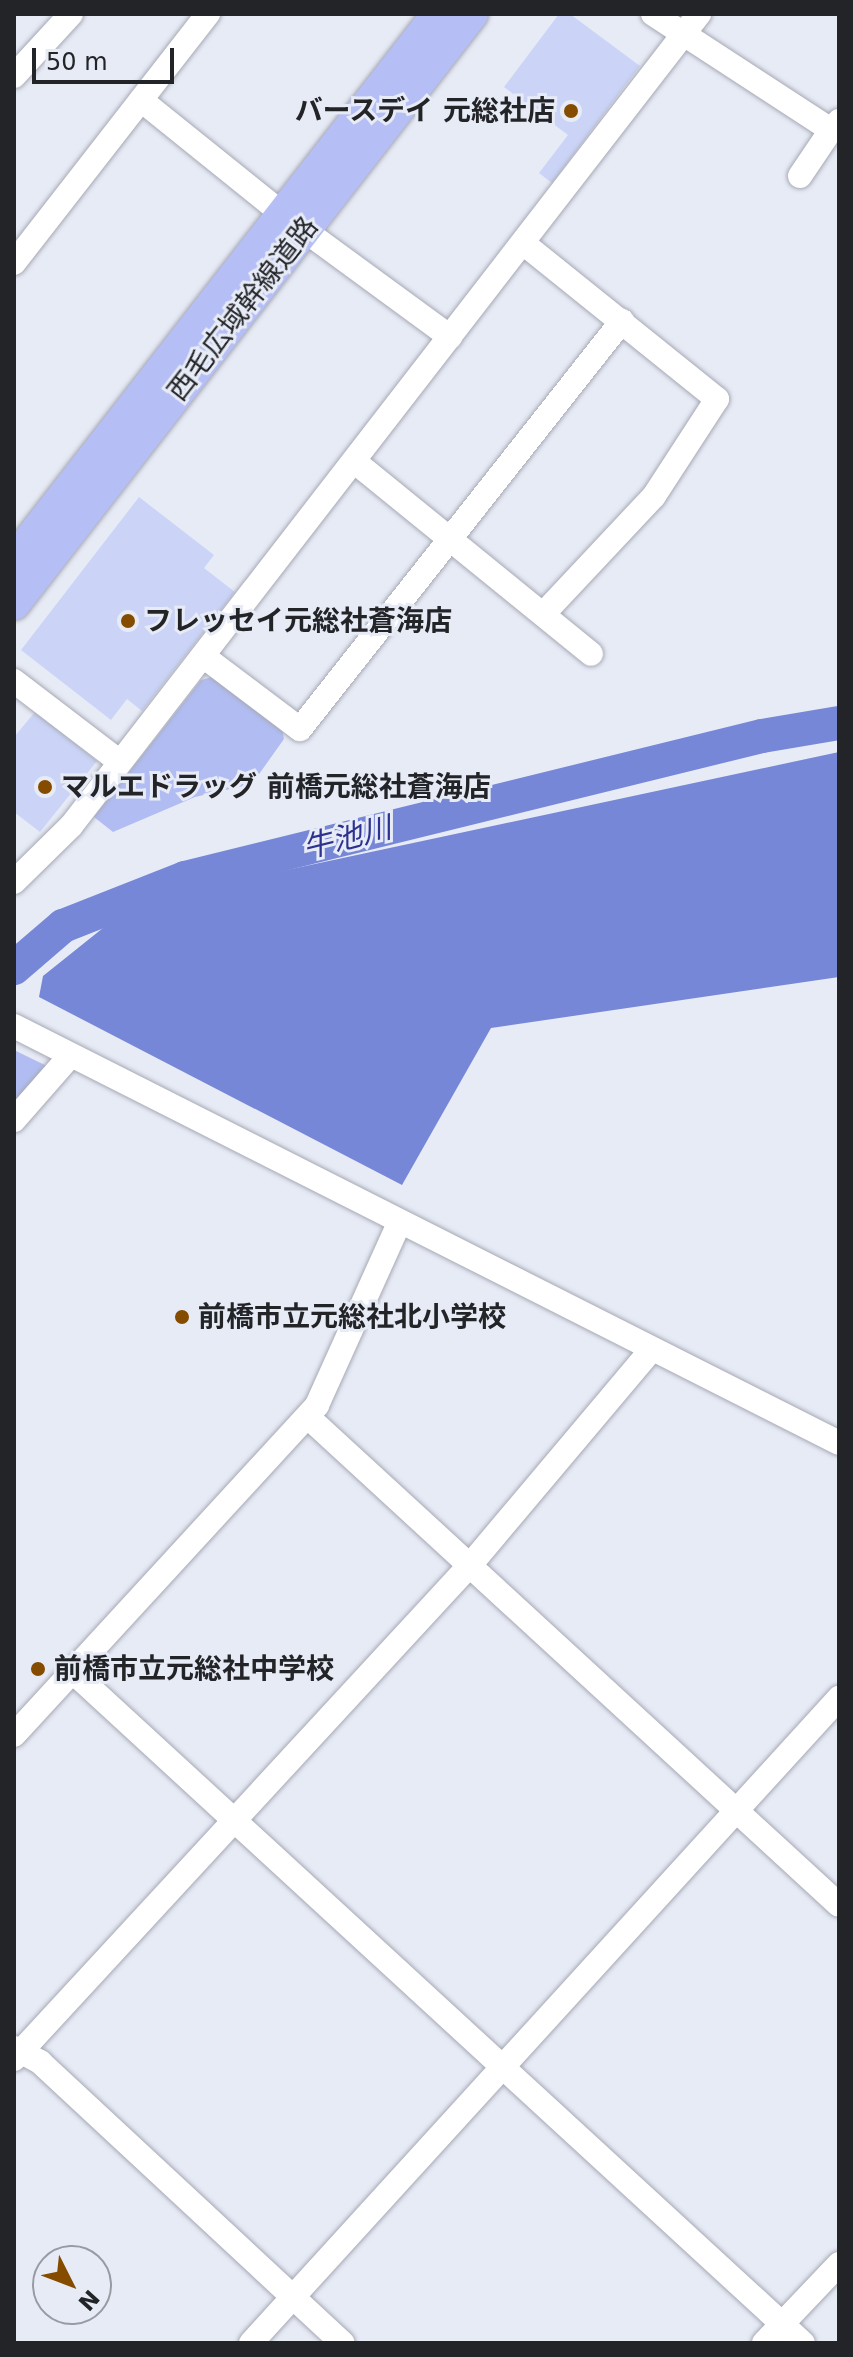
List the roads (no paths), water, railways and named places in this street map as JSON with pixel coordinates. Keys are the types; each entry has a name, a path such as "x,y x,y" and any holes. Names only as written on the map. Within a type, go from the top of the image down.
{"main road":[{"name":"西毛広域幹線道路","path":"14,604 294,222 438,14"},
{"name":"西毛広域幹線道路","path":"14,560 294,222 472,14"}],"street":[{"path":"14,76 71,14"},
{"path":"14,263 208,14"},
{"path":"653,14 835,125 800,176"},
{"path":"14,882 71,826 699,14"},
{"path":"141,100 294,222 450,337"},
{"path":"523,243 712,390 716,408 654,496 546,611"},
{"path":"203,656 300,729 454,538 622,321"},
{"path":"355,462 546,611 591,654"},
{"path":"14,681 120,762"},
{"path":"14,1026 839,1443"},
{"path":"14,1120 71,1055"},
{"path":"14,1735 308,1417 399,1223"},
{"path":"342,2343 40,2062 16,2053 471,1564 652,1349"},
{"path":"308,1417 839,1905"},
{"path":"74,1673 803,2343"},
{"path":"251,2343 503,2065 737,1814 839,1698"},
{"path":"764,2343 839,2264"}],"waterway":[{"name":"牛池川","path":"14,968 63,926 185,878 762,736 839,723"}],"place":[{"name":"バースデイ 元総社店","path":"571,111"},
{"name":"フレッセイ元総社蒼海店","path":"128,621"},
{"name":"マルエドラッグ 前橋元総社蒼海店","path":"45,787"},
{"name":"前橋市立元総社北小学校","path":"182,1317"},
{"name":"前橋市立元総社中学校","path":"38,1669"}]}
